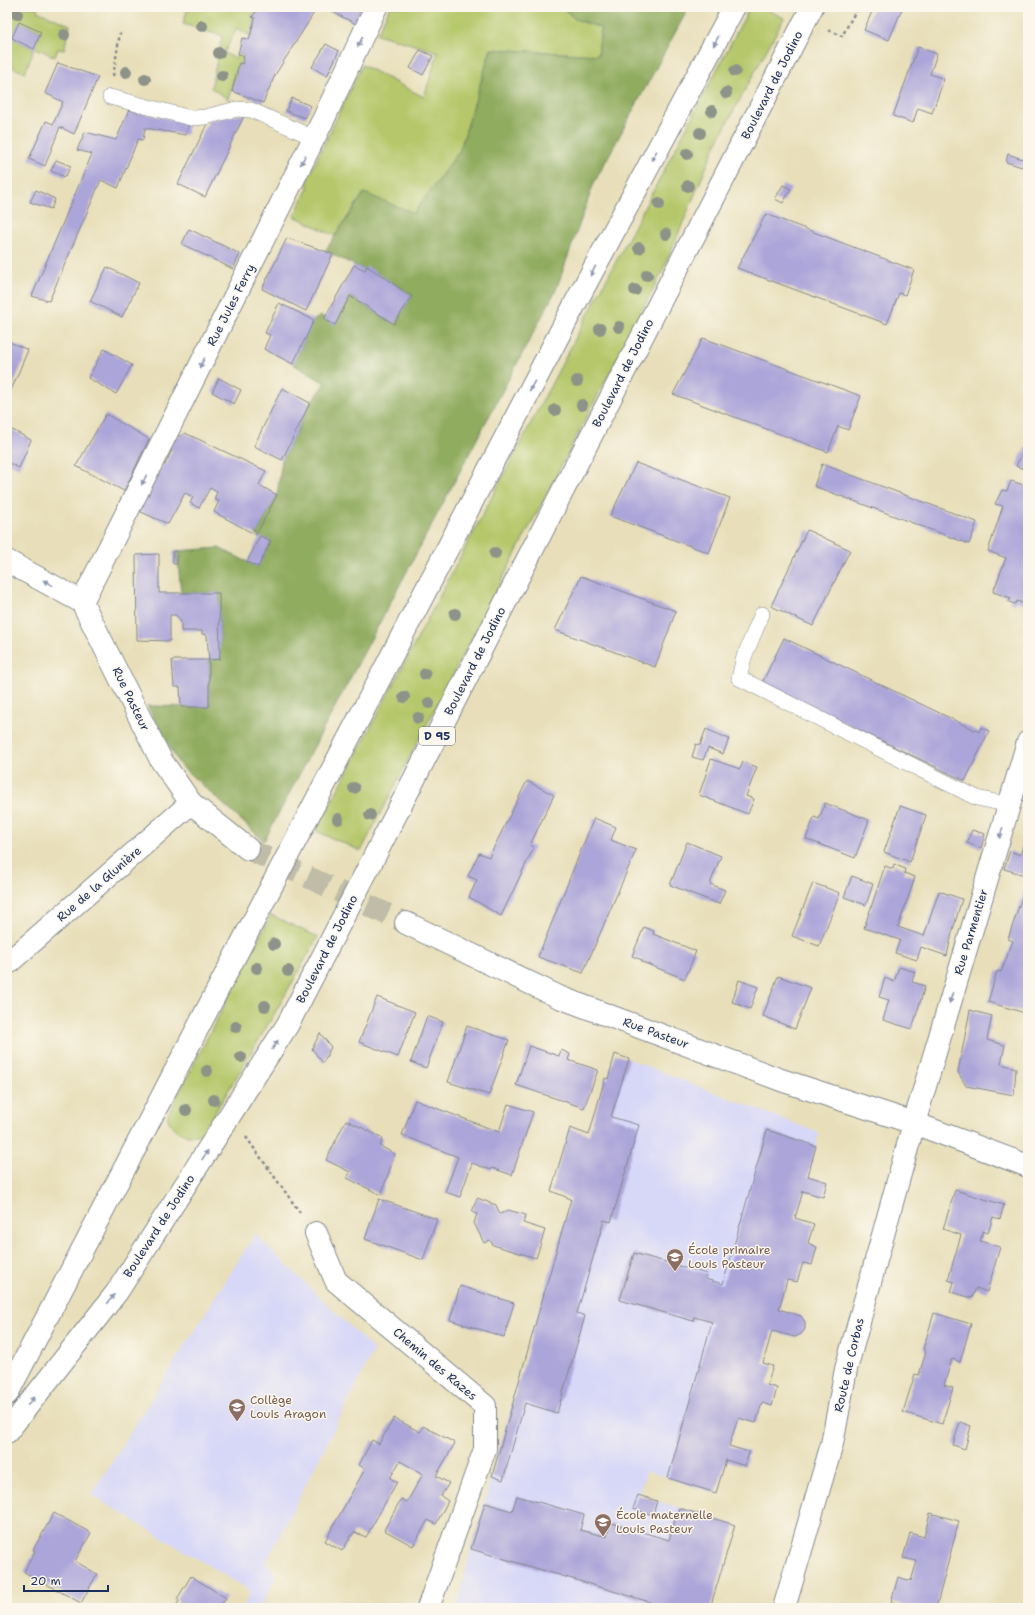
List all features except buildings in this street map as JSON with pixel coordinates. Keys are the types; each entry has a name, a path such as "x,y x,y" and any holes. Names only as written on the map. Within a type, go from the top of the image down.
{"street":[{"name":"Rue Jules Ferry","path":"82,602 314,138 376,7"},
{"path":"7,1394 570,314 734,7"},
{"name":"Boulevard de Jodino","path":"7,1432 117,1292 288,1024 812,7"},
{"path":"7,561 82,602"},
{"name":"Rue Pasteur","path":"82,602 161,760 191,803 248,850"},
{"name":"Rue Parmentier","path":"914,1123 1028,742"},
{"name":"Rue de la Glunière","path":"7,964 191,803"},
{"name":"Rue Pasteur","path":"406,923 559,997 781,1080 914,1123 1028,1166"},
{"name":"Route de Corbas","path":"784,1608 832,1444 846,1369 914,1123"},
{"name":"Chemin des Razes","path":"316,1233 336,1281 485,1406 485,1449 428,1608"}],"lane":[{"path":"110,97 191,118 205,117 237,108 250,110 314,138"},
{"path":"762,614 744,657 739,678 977,798 1009,805"}],"path":[{"path":"823,27 842,36 858,7"},
{"path":"110,97 120,33"},
{"path":"230,1115 316,1233"}],"shaded area":[{"name":"École primaire Louis Pasteur","path":"615,1054 819,1133 808,1176 827,1182 823,1197 803,1191 795,1218 814,1224 808,1243 817,1247 812,1265 803,1263 797,1282 787,1280 779,1309 801,1316 805,1322 805,1329 801,1334 795,1337 772,1332 763,1362 773,1366 767,1385 777,1388 772,1406 762,1404 756,1423 738,1418 729,1446 749,1452 745,1466 726,1460 716,1493 647,1471 638,1495 634,1509 653,1515 657,1501 735,1525 710,1608 459,1608 457,1605 471,1549 605,1078 608,1078"},
{"name":"Collège Louis Aragon","path":"255,1234 374,1350 266,1563 274,1571 276,1578 260,1608 242,1608 251,1591 91,1495"}],"green space":[{"path":"7,7 38,7 37,11 70,25 64,50 58,49 55,57 34,47 41,32 19,22 12,38 34,49 25,73 7,65"},
{"path":"188,7 260,7 252,16 255,18 250,36 237,28 224,53 235,58 238,54 244,56 242,64 239,64 228,99 211,88 222,36 183,24"},
{"path":"390,7 562,7 575,19 601,28 598,55 491,49 460,150 413,214 364,193 335,236 294,216 308,188 307,180 362,65 424,97 438,52 377,34"},
{"path":"562,7 689,7 594,183 556,290 264,841 179,764 147,706 209,707 209,660 220,659 219,593 181,593 177,551 219,548 258,567 271,541 256,535 277,495 282,460 310,403 325,383 293,364 314,320 321,316 335,325 350,296 394,324 412,296 368,267 365,270 325,251 364,193 414,213 460,150 491,49 598,55 601,28 575,19"},
{"path":"750,7 762,7 784,18 717,142 663,270 361,851 316,831"},
{"path":"271,915 318,937 272,1018 202,1134 190,1135 180,1132 172,1126 167,1116"}],"tunnel":[{"path":"248,849 406,923"}],"place":[{"name":"École primaire Louis Pasteur","path":"675,1272"},
{"name":"Collège Louis Aragon","path":"237,1422"},
{"name":"École maternelle Louis Pasteur","path":"603,1537"}]}
